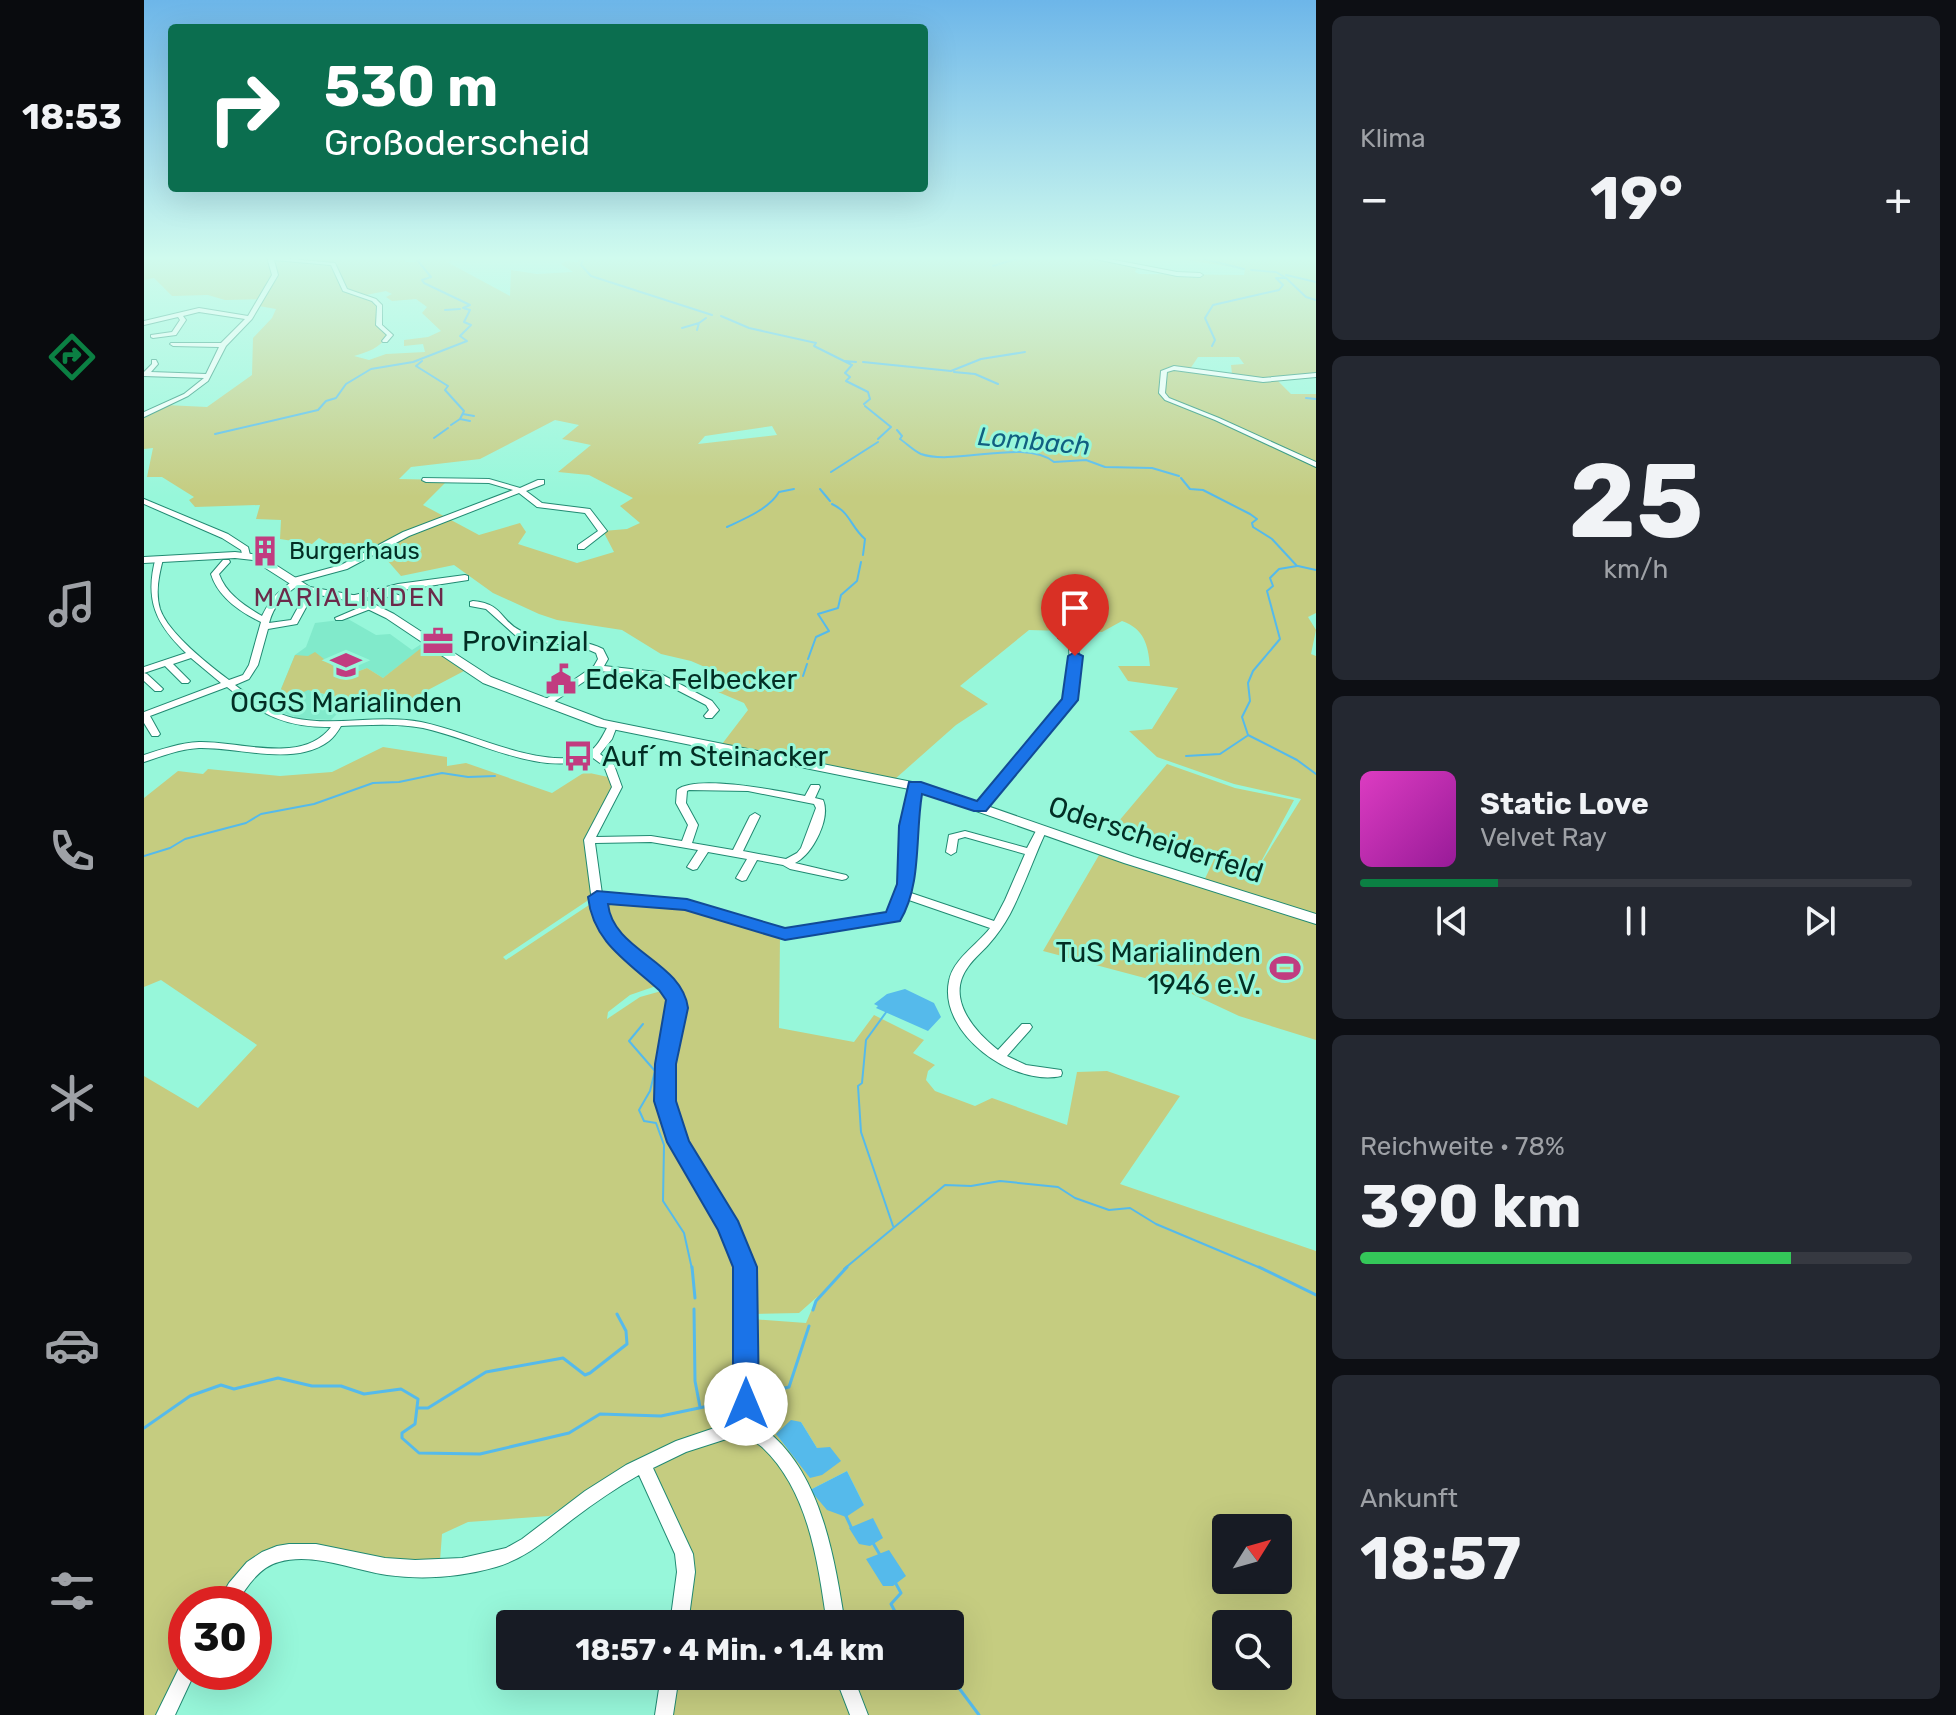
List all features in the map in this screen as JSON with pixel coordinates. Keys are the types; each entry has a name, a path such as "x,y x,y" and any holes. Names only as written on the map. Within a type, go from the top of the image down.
{"main road":[{"path":"144,560 246,555"},
{"name":"Oderscheiderfeld","path":"246,555 263,559 309,591 354,598 370,606 397,620 478,675 612,726 915,786 1316,919"}],"street":[{"path":"144,415 186,395 209,376 223,345 231,337"},
{"path":"385,341 388,337"},
{"path":"173,344 223,345"},
{"path":"145,374 155,364 154,361"},
{"path":"1316,375 1263,380 1174,368 1164,372 1162,393 1167,399 1316,465"},
{"path":"145,374 209,376"},
{"path":"426,480 489,481 520,490 540,505 590,513 603,531 581,547"},
{"path":"155,734 144,715 229,684 249,673 264,624 281,591 295,582 347,565 406,534 541,482"},
{"path":"144,501 225,536 245,549 246,555"},
{"path":"159,559 149,588 162,623 229,684 276,716 305,722 417,724 560,761 594,754 606,743 612,726"},
{"path":"226,562 215,574 217,583 264,624 296,620 305,602"},
{"path":"354,598 379,591 465,578"},
{"path":"379,591 401,599"},
{"path":"473,604 483,604 495,610 518,633 576,642 597,649 603,659 598,668 546,703"},
{"path":"339,618 370,606"},
{"path":"980,807 1071,697 1075,656 1073,645 1063,638"},
{"path":"144,670 193,654"},
{"path":"167,663 185,681"},
{"path":"598,668 659,676 709,703 714,710 709,716"},
{"path":"144,676 158,689"},
{"path":"144,759 198,745 303,749 333,734 339,723"},
{"path":"594,754 609,765 617,787 589,840 600,917 606,931 666,985 677,1000 678,1008 665,1064 665,1101 678,1142 729,1228 745,1267 746,1420 743,1426"},
{"path":"589,840 651,839 753,857 786,862 800,859 806,852 821,805 761,785 695,786 682,790 681,803 693,825 686,845"},
{"path":"597,897 687,905 785,934 894,917 903,894 908,826 915,786"},
{"path":"809,799 815,787"},
{"path":"736,854 755,816"},
{"path":"1042,829 997,926 958,972 954,997 955,1007 967,1027 1000,1056 1020,1068 1056,1073"},
{"path":"951,852 953,837 965,834 1030,852"},
{"path":"693,867 705,848"},
{"path":"742,878 753,857"},
{"path":"786,862 794,867 842,877"},
{"path":"903,894 997,926"},
{"path":"1000,1056 1026,1027"},
{"path":"237,1586 264,1560 278,1553 335,1556 409,1569 506,1556 521,1549 615,1479 682,1446 743,1426 762,1434 788,1465 803,1492 821,1541 833,1610"},
{"path":"643,1465 684,1554 686,1572 681,1610"},
{"path":"165,1715 177,1690"},
{"path":"664,1715 668,1690"},
{"path":"849,1690 859,1715"}],"shaded area":[{"path":"386,337 369,351 354,356 369,360 386,354 425,352 423,344 404,346 404,340 428,337 1316,337 1316,375 1277,380 1291,394 1316,394 1316,613 1308,617 1316,630 1311,654 1316,656 1316,1040 1239,1016 1175,986 1043,951 1102,850 1203,883 1216,855 1113,828 1167,764 1235,788 1294,800 1255,873 1301,799 1234,784 1157,757 1129,731 1152,729 1178,688 1128,681 1118,666 1150,666 1144,638 1129,624 1122,621 1102,632 1029,630 960,686 988,704 956,725 895,779 719,748 748,710 744,703 711,689 728,677 691,661 661,654 622,630 557,620 539,614 493,593 454,565 401,576 387,560 395,557 384,545 370,552 348,543 335,547 319,538 312,544 280,539 281,520 256,519 260,505 195,507 189,500 194,497 162,477 147,477 153,448 144,449 144,416 166,405 207,407 252,375 253,338","holes":["1198,357 1239,357 1244,364 1231,365 1232,374 1190,369","555,420 579,425 562,439 591,445 558,472 589,475 633,498 620,506 640,523 627,529 603,531 614,552 577,563 518,544 526,532 520,523 479,535 423,505 448,480 399,479 411,467 480,459","772,426 777,435 698,444 705,436"]},
{"name":"OGGS Marialinden","path":"348,619 376,635 390,634 412,650 423,643 426,645 383,678 367,668 309,690 349,702 331,720 298,718 271,709 271,703 292,699 279,694 295,655 306,647 315,623"},
{"path":"425,645 464,671 393,711 308,690 291,698 279,694 295,655 308,656 315,652 346,676 367,668 383,678"},
{"path":"383,747 447,757 447,766 466,763 552,793 585,772 608,777 612,787 584,839 592,892 587,901 503,957 506,960 592,903 600,930 657,983 630,995 608,1012 607,1019 640,997 672,988 609,930 600,903 608,899 669,903 780,936 779,1028 854,1042 874,1015 924,1040 913,1053 935,1065 928,1071 926,1080 935,1091 975,1106 992,1098 1067,1125 1077,1072 1107,1071 1180,1096 1120,1184 1316,1251 1316,1715 865,1715 855,1690 964,1690 964,1610 688,1610 693,1568 652,1474 614,1474 549,1516 468,1522 442,1534 440,1561 403,1561 288,1545 239,1586 168,1586 168,1690 172,1690 160,1715 144,1715 144,1076 198,1108 257,1045 161,980 144,987 144,798 178,771 203,774 208,769 280,776 332,772","holes":["735,1247 751,1314 799,1313 817,1297 806,1323 752,1319","801,1422 817,1448 811,1478 776,1434","847,1471 864,1505 810,1490"]},
{"path":"675,1690 845,1690 855,1715 671,1715"}],"water":[{"path":"905,989 934,1003 941,1017 928,1031 876,1008 878,1006 874,1004 887,994"},
{"path":"791,1420 801,1422 817,1448 830,1447 841,1461 822,1475 810,1478 776,1434"},
{"path":"847,1471 864,1505 846,1517 827,1510 810,1490"},
{"path":"873,1518 883,1538 870,1546 859,1544 849,1528"},
{"path":"889,1550 906,1576 893,1586 883,1586 866,1559"}],"waterway":[{"path":"215,434 318,410 326,401 336,398 346,384 371,369 413,362 467,341 461,337"},
{"name":"Lombach","path":"789,337 816,343 814,346 852,365 845,373 850,377 846,381 868,392 870,399 864,404"},
{"path":"1212,346 1214,337"},
{"path":"863,362 951,371 981,359 1025,352"},
{"path":"422,361 416,366 448,386 445,390 464,411 460,419"},
{"name":"Lombach","path":"845,361 856,362"},
{"path":"954,372 975,374 998,384"},
{"path":"1306,398 1316,399"},
{"name":"Lombach","path":"865,406 891,427 878,439"},
{"path":"463,414 474,416"},
{"path":"451,425 460,419"},
{"path":"460,419 470,421"},
{"path":"434,438 448,428"},
{"name":"Lombach","path":"897,430 902,436 900,439 916,451 935,457 1026,452 1054,462 1086,460 1105,467 1152,468 1179,476"},
{"path":"831,472 878,442"},
{"name":"Lombach","path":"1181,478 1190,489 1203,490 1257,519 1252,523 1253,527 1272,539 1297,566 1279,569 1270,578 1273,586 1267,591 1280,639 1253,671 1248,683 1250,701 1242,717 1248,735 1297,760 1316,774"},
{"path":"727,527 763,508 779,492 794,489"},
{"path":"820,489 830,501"},
{"path":"832,504 843,511 865,539 863,555"},
{"path":"808,659 816,637 829,631 818,614 838,608 841,595 857,581 861,562"},
{"path":"1298,566 1316,570"},
{"path":"803,676 807,664"},
{"path":"1186,756 1220,754 1247,736"},
{"path":"144,856 170,848 185,839 246,823 261,814 314,804 373,783 399,782 442,773 468,777 495,776"},
{"path":"887,1011 866,1040 862,1083 858,1086 861,1132 893,1226"},
{"path":"643,1024 629,1041 655,1071 650,1091 639,1110 644,1121 656,1123 664,1145 663,1201 684,1233 692,1269"},
{"path":"844,1269 945,1185 971,1186 1000,1181 1058,1187 1075,1198 1109,1210 1130,1208 1156,1224 1263,1269"},
{"path":"692,1267 695,1298"},
{"path":"813,1310 816,1301 847,1267"},
{"path":"1259,1267 1316,1295"},
{"path":"694,1309 695,1381 700,1407"},
{"path":"419,1408 428,1408 486,1372 563,1358 585,1375 590,1373 627,1344 626,1331 617,1314"},
{"path":"752,1396 789,1387 809,1326"},
{"path":"144,1428 190,1396 221,1385 234,1389 278,1378 312,1386 341,1386 364,1394 401,1389 418,1399 415,1424 402,1433 402,1438 419,1453 480,1454 569,1433 600,1414 661,1416 737,1400"},
{"path":"846,1516 852,1529"},
{"path":"873,1543 880,1555"},
{"path":"894,1610 891,1604 901,1593 895,1582"},
{"path":"960,1690 979,1715"}],"place":[{"name":"Burgerhaus","path":"265,551"},
{"name":"Provinzial","path":"438,641"},
{"name":"OGGS Marialinden","path":"346,665"},
{"name":"Edeka Felbecker","path":"561,679"},
{"name":"Auf´m Steinacker","path":"578,756"},
{"name":"TuS Marialinden 1946 e.V.","path":"1285,968"}],"district":[{"name":"MARIALINDEN","path":"350,597"}],"route":[{"path":"746,1404 745,1267 729,1228 678,1142 665,1101 665,1064 669,1036 678,1008 677,1000 666,985 606,931 597,897 687,905 785,934 894,917 906,884 909,814 915,786 980,807 1070,700 1075,656"}]}
